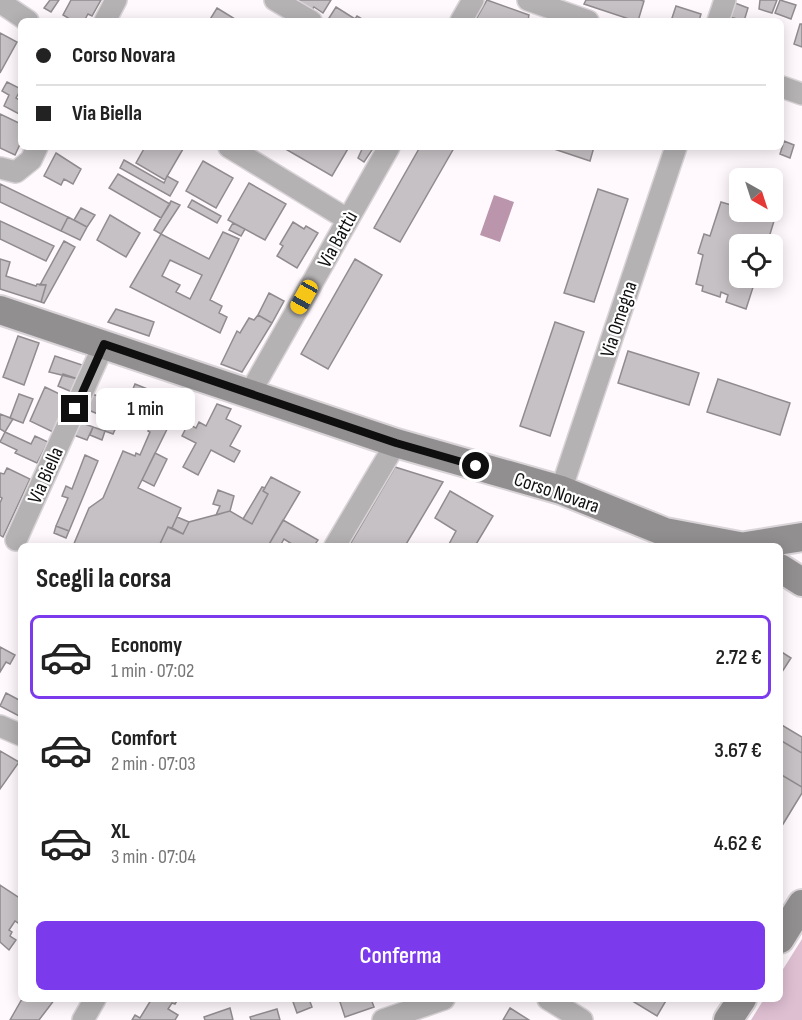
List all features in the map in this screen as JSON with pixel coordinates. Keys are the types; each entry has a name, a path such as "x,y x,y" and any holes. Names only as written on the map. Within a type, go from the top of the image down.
{"main road":[{"name":"Corso Novara","path":"0,310 396,443 561,490 665,532 723,543"},
{"path":"765,543 802,537"},
{"path":"783,570 802,582"},
{"path":"783,934 802,904"},
{"path":"728,1020 740,1002"}],"street":[{"path":"107,18 116,0"},
{"path":"275,0 306,18"},
{"path":"463,18 473,0"},
{"path":"528,0 579,18"},
{"path":"719,18 725,0"},
{"path":"0,2 24,18"},
{"path":"784,88 802,94"},
{"path":"0,168 16,172 31,160 36,150"},
{"path":"234,150 347,219"},
{"name":"Via Battù","path":"250,393 387,150"},
{"name":"Via Omegna","path":"561,490 675,150"},
{"name":"Via Biella","path":"16,540 104,344"},
{"path":"337,543 396,443"},
{"path":"0,726 18,734"},
{"path":"83,1020 93,1002"},
{"path":"384,1020 435,1002"},
{"path":"553,1002 582,1020"}],"shaded area":[{"path":"494,195 514,202 500,242 480,235"},
{"path":"802,939 802,1020 751,1020 762,1002 783,1002 783,969"}],"building":[{"path":"50,0 59,0 51,12 44,8"},
{"path":"71,0 101,0 92,16 88,14 86,18 68,18 63,15"},
{"path":"296,0 331,0 323,13 314,7 307,17"},
{"path":"487,0 529,15 528,18 477,18"},
{"path":"586,0 644,1 639,18 626,18 584,4"},
{"path":"760,0 777,0 772,13 759,9"},
{"path":"780,0 796,5 791,19 775,13"},
{"path":"735,3 748,8 745,18 730,17"},
{"path":"676,6 701,14 700,18 672,18"},
{"path":"336,7 353,18 329,18"},
{"path":"217,8 233,18 211,18"},
{"path":"800,24 802,24 802,47 794,44"},
{"path":"0,33 17,42 0,73"},
{"path":"7,82 18,88 16,98 18,99 18,113 4,106 9,95 2,91"},
{"path":"0,114 18,123 18,148 15,155 0,148"},
{"path":"784,141 794,145 790,158 780,154 781,150 784,150"},
{"path":"143,150 182,150 165,180 136,163"},
{"path":"287,150 347,150 332,176"},
{"path":"362,150 372,150 364,162 358,158"},
{"path":"418,150 453,150 400,242 374,228"},
{"path":"557,150 593,150 590,161"},
{"path":"56,153 81,169 73,184 64,179 61,185 44,176"},
{"path":"124,160 164,183 167,176 178,182 170,196 120,168"},
{"path":"203,161 233,178 216,208 186,191"},
{"path":"118,174 170,204 161,218 109,188"},
{"path":"249,183 286,204 265,240 228,220"},
{"path":"0,184 68,217 61,231 0,202"},
{"path":"598,189 628,199 594,302 564,293"},
{"path":"192,200 221,216 217,223 188,207"},
{"path":"171,201 180,205 161,234 154,230"},
{"path":"721,202 729,204 729,222 774,222 770,234 729,234 729,288 753,288 746,309 726,302 728,295 721,292 720,297 702,291 703,286 696,284 703,255 698,253 704,234 710,236"},
{"path":"81,208 95,215 87,227 74,220"},
{"path":"110,215 140,233 126,257 97,240"},
{"path":"68,217 87,227 80,240 61,231"},
{"path":"0,221 54,246 46,261 0,239"},
{"path":"293,222 304,229 306,226 318,233 297,268 277,256 283,246 280,244"},
{"path":"233,223 245,229 241,236 229,230"},
{"path":"223,232 239,239 210,300 222,306 219,313 227,317 220,333 130,287 161,234 209,259","holes":["170,260 202,275 190,299 176,292 180,285 162,276"]},
{"path":"64,241 75,247 44,303 41,302 46,285 40,285"},
{"path":"0,259 10,262 6,276 36,286 37,284 46,285 41,302 0,289"},
{"path":"355,259 382,275 328,369 301,354"},
{"path":"269,293 284,301 272,323 258,315"},
{"path":"116,309 154,322 149,336 108,322"},
{"path":"258,315 272,323 242,372 221,364 237,331 240,333 249,318 254,320"},
{"path":"555,322 584,332 550,436 520,426"},
{"path":"18,336 39,343 24,385 3,377"},
{"path":"628,351 699,373 689,405 618,383"},
{"path":"55,356 82,365 78,379 49,372"},
{"path":"63,374 78,379 72,392 58,386"},
{"path":"718,379 790,403 780,435 707,412"},
{"path":"135,384 167,397 163,405 176,411 138,488 181,508 172,528 168,527 160,543 74,543 89,508 103,498 123,451 135,456 136,453 140,455 150,432 148,431 151,419 125,408"},
{"path":"45,387 68,398 53,432 30,421"},
{"path":"19,394 33,399 23,423 10,418"},
{"path":"93,394 125,408 113,434 105,431 110,419 86,409"},
{"path":"217,404 231,409 226,419 241,426 230,446 240,451 234,462 211,450 198,475 183,467 196,443 182,436 188,424 196,428 199,422 206,426"},
{"path":"0,414 13,419 5,432 0,429"},
{"path":"77,421 93,427 87,440 71,434"},
{"path":"93,427 105,431 102,440 90,435"},
{"path":"5,432 31,444 35,436 48,442 37,463 15,453 17,450 0,442"},
{"path":"155,453 167,459 154,486 142,480"},
{"path":"85,455 98,461 69,531 56,526 68,498 62,496 66,486 72,489"},
{"path":"395,467 443,482 407,543 351,543"},
{"path":"7,468 30,479 3,537 0,535 2,498 0,497 0,473 4,474"},
{"path":"271,477 300,492 270,543 160,543 168,527 183,534 189,522 230,511 252,524 268,494 263,491"},
{"path":"262,487 265,488 263,491 268,494 252,524 243,519"},
{"path":"218,490 234,496 230,511 216,515 220,506 213,504"},
{"path":"450,491 493,516 477,543 450,543 456,531 435,518"},
{"path":"177,517 189,522 183,534 172,528"},
{"path":"283,520 318,540 316,543 290,543 284,539 282,543 270,543"},
{"path":"56,526 69,531 66,538 54,533"},
{"path":"0,647 15,655 10,664 6,662 0,672"},
{"path":"783,653 791,658 783,670"},
{"path":"6,693 18,699 18,715 0,706"},
{"path":"783,726 802,737 802,753 783,742"},
{"path":"783,742 802,753 802,787 783,776"},
{"path":"0,751 18,763 0,789"},
{"path":"783,776 802,787 802,793 783,824"},
{"path":"0,885 18,897 18,923 15,921 9,930 12,932 10,936 16,940 9,950 0,942"},
{"path":"20,1002 53,1002 39,1020 10,1020"},
{"path":"150,1002 176,1002 172,1003 168,1009 178,1015 175,1020 132,1020 135,1015 140,1018"},
{"path":"293,1002 310,1002 312,1007 297,1013"},
{"path":"340,1002 372,1002 374,1007 345,1017"},
{"path":"634,1002 665,1002 657,1016"},
{"path":"230,1008 233,1020 205,1020 204,1017"},
{"path":"510,1008 529,1020 503,1020"},
{"path":"277,1009 280,1020 251,1020 250,1017"}],"route":[{"path":"75,409 104,344 396,443 476,466"}]}
